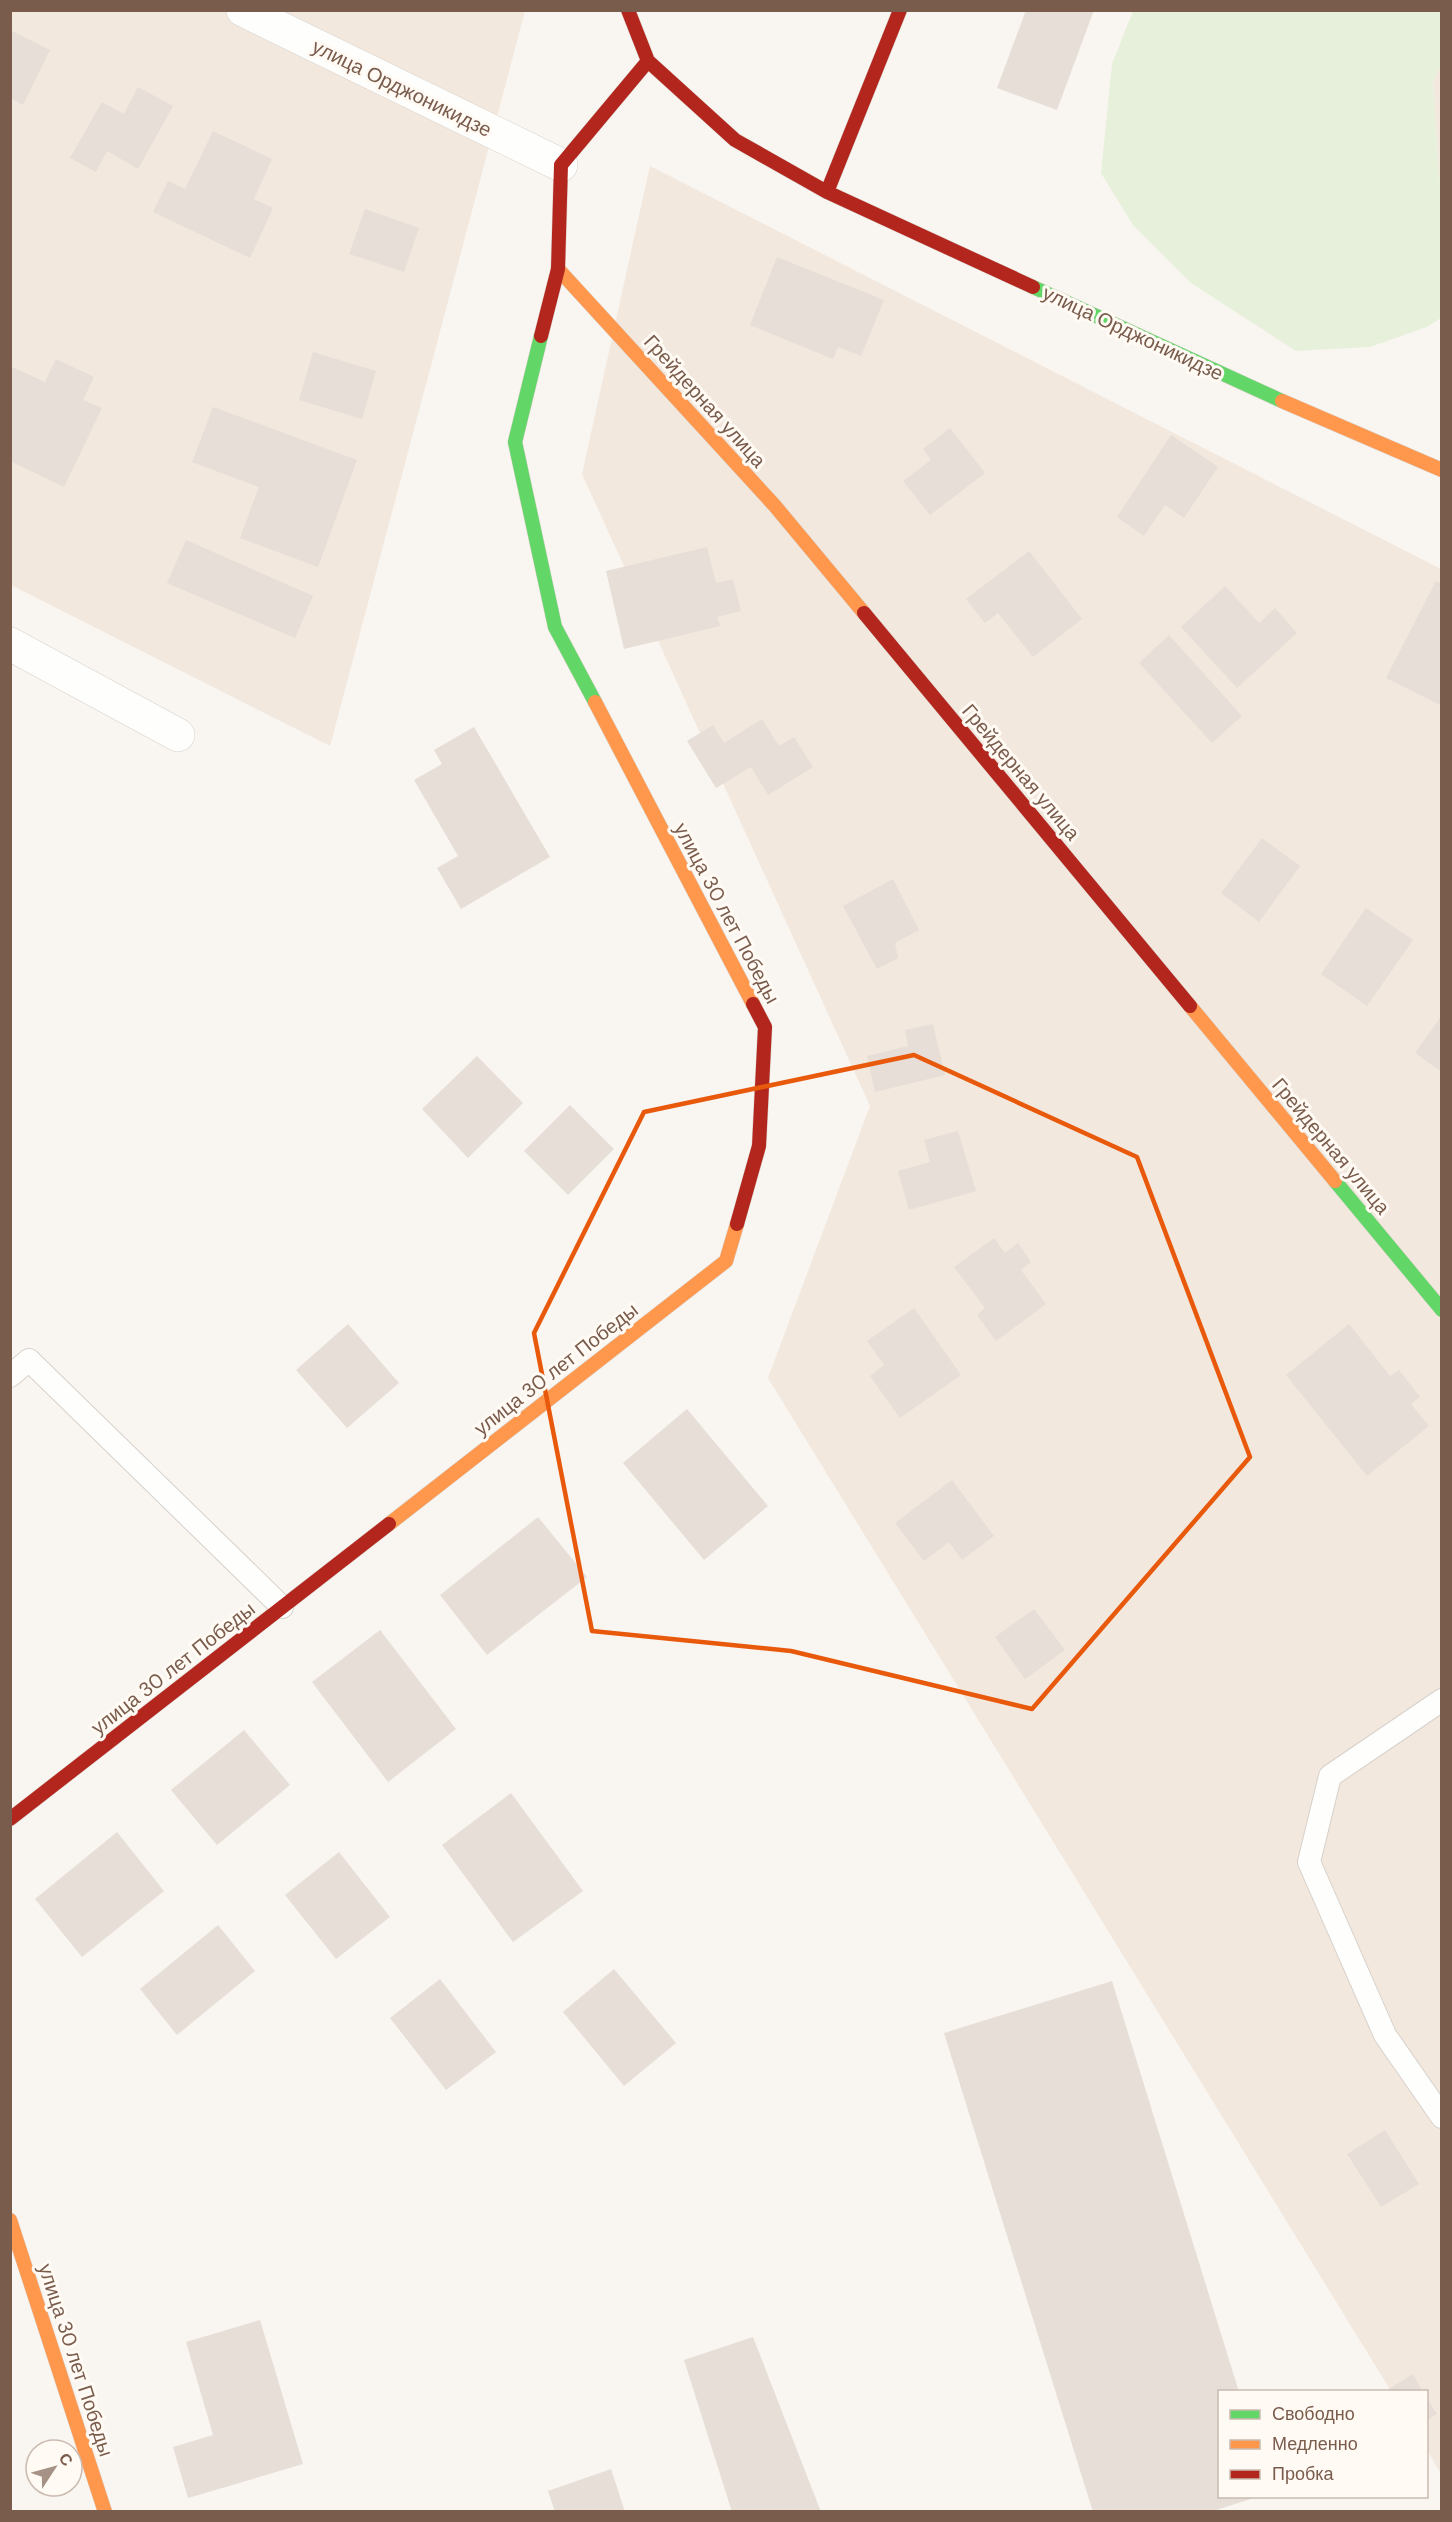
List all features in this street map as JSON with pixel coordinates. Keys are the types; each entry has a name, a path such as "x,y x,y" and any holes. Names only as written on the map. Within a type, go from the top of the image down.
{"street":[{"name":"улица Орджоникидзе","path":"243,10 561,165"},
{"path":"561,165 648,61 628,10"},
{"path":"827,192 900,10"},
{"name":"улица Орджоникидзе","path":"648,61 735,140 827,192 1294,407 1442,470"},
{"name":"улица 30 лет Победы","path":"10,1819 726,1261 759,1146 765,1027 555,627 515,442 558,269 561,165"},
{"name":"Грейдерная улица","path":"558,269 775,506 1442,1310"},
{"path":"10,644 178,735"},
{"name":"улица 30 лет Победы","path":"10,2220 105,2511"}],"lane":[{"path":"10,1376 29,1360 282,1607"},
{"path":"1442,1700 1330,1776 1309,1862 1385,2035 1442,2117"}],"highlighted area":[{"path":"914,1055 1137,1157 1250,1457 1032,1709 791,1651 592,1631 534,1333 644,1112"}],"shaded area":[{"path":"10,11 525,11 330,746 11,585"},
{"path":"1441,66 1441,203 1433,81"},
{"path":"650,166 1441,569 1441,2474 1428,2452 1428,2390 1390,2390 768,1378 870,1106 582,474"}],"green space":[{"path":"1133,11 1441,11 1441,66 1433,81 1441,203 1441,318 1427,327 1370,347 1296,351 1191,283 1133,225 1101,173 1112,64"}],"building":[{"path":"1026,10 1094,10 1057,110 997,88"},
{"path":"10,30 50,50 23,105 10,98"},
{"path":"138,87 173,106 138,169 107,151 96,172 70,158 102,102 124,114"},
{"path":"213,131 272,159 254,199 273,208 250,258 153,212 168,181 185,189"},
{"path":"365,209 419,228 404,272 349,254"},
{"path":"777,257 884,300 861,356 838,347 833,359 750,325"},
{"path":"313,352 376,371 362,419 299,400"},
{"path":"56,359 94,377 83,400 102,408 64,487 10,461 10,366 45,382"},
{"path":"213,407 357,460 318,567 240,538 259,487 192,462"},
{"path":"950,428 985,473 930,515 903,481 931,460 923,449"},
{"path":"1171,435 1218,467 1184,518 1165,505 1144,536 1117,517"},
{"path":"186,540 313,596 295,638 167,583"},
{"path":"707,547 716,583 733,579 741,611 717,617 720,626 624,649 606,571"},
{"path":"1029,551 1082,619 1033,657 998,613 985,623 966,599"},
{"path":"1436,581 1442,584 1442,706 1386,678"},
{"path":"1225,586 1259,623 1275,608 1297,633 1237,688 1181,627"},
{"path":"1169,635 1242,716 1212,743 1139,663"},
{"path":"762,719 779,746 794,737 813,767 768,795 751,767 716,788 687,741 713,725 724,743"},
{"path":"474,727 550,857 461,909 437,868 458,856 414,780 442,764 434,750"},
{"path":"1262,838 1300,866 1259,922 1221,893"},
{"path":"893,879 919,930 895,943 898,958 877,969 843,906"},
{"path":"1366,908 1413,940 1367,1006 1321,974"},
{"path":"1442,1015 1442,1072 1415,1053"},
{"path":"933,1024 945,1075 875,1092 867,1056 908,1046 905,1030"},
{"path":"477,1056 523,1103 468,1158 422,1109"},
{"path":"570,1105 614,1149 568,1195 524,1151"},
{"path":"958,1131 976,1191 909,1210 898,1171 930,1162 924,1140"},
{"path":"994,1238 1005,1253 1018,1243 1031,1262 1021,1270 1046,1304 996,1341 977,1315 985,1308 954,1267"},
{"path":"914,1308 961,1375 900,1418 870,1376 884,1365 867,1341"},
{"path":"348,1324 399,1383 347,1428 296,1370"},
{"path":"1349,1324 1390,1376 1399,1370 1420,1397 1411,1404 1429,1426 1367,1476 1286,1375"},
{"path":"687,1409 768,1506 704,1560 623,1463"},
{"path":"952,1480 994,1536 962,1560 949,1542 924,1561 895,1523"},
{"path":"538,1517 587,1577 487,1655 440,1595"},
{"path":"1034,1609 1065,1650 1025,1679 995,1637"},
{"path":"380,1630 456,1729 388,1782 312,1682"},
{"path":"244,1730 290,1785 217,1845 171,1790"},
{"path":"511,1793 583,1891 513,1942 442,1845"},
{"path":"117,1832 164,1891 82,1957 35,1899"},
{"path":"339,1852 390,1917 336,1959 285,1895"},
{"path":"218,1925 255,1971 177,2035 140,1989"},
{"path":"614,1969 676,2043 624,2086 563,2012"},
{"path":"440,1979 496,2052 446,2090 390,2018"},
{"path":"1112,1981 1238,2390 1218,2390 1218,2498 1254,2498 1210,2512 1093,2512 944,2033"},
{"path":"1385,2130 1419,2184 1381,2207 1347,2154"},
{"path":"260,2320 303,2464 188,2498 173,2447 213,2435 186,2342"},
{"path":"753,2337 821,2512 732,2512 684,2360"},
{"path":"1413,2374 1422,2390 1387,2390"},
{"path":"1428,2400 1437,2414 1428,2420"},
{"path":"611,2469 625,2512 555,2512 548,2491"}],"traffic: fast":[{"path":"1033,287 1282,401"},
{"path":"541,336 515,442 555,627 595,702"},
{"path":"1335,1181 1442,1310"}],"traffic: slow":[{"path":"558,269 775,506 864,613"},
{"path":"1282,401 1442,470"},
{"path":"595,702 753,1004"},
{"path":"1190,1006 1335,1181"},
{"path":"389,1524 726,1261 737,1224"},
{"path":"10,2220 105,2512"}],"traffic: jam":[{"path":"628,10 648,61 735,140 827,192 1033,287"},
{"path":"827,192 900,10"},
{"path":"541,336 558,269 561,165 648,61"},
{"path":"864,613 1190,1006"},
{"path":"737,1224 759,1146 765,1027 753,1004"},
{"path":"10,1819 389,1524"}]}
